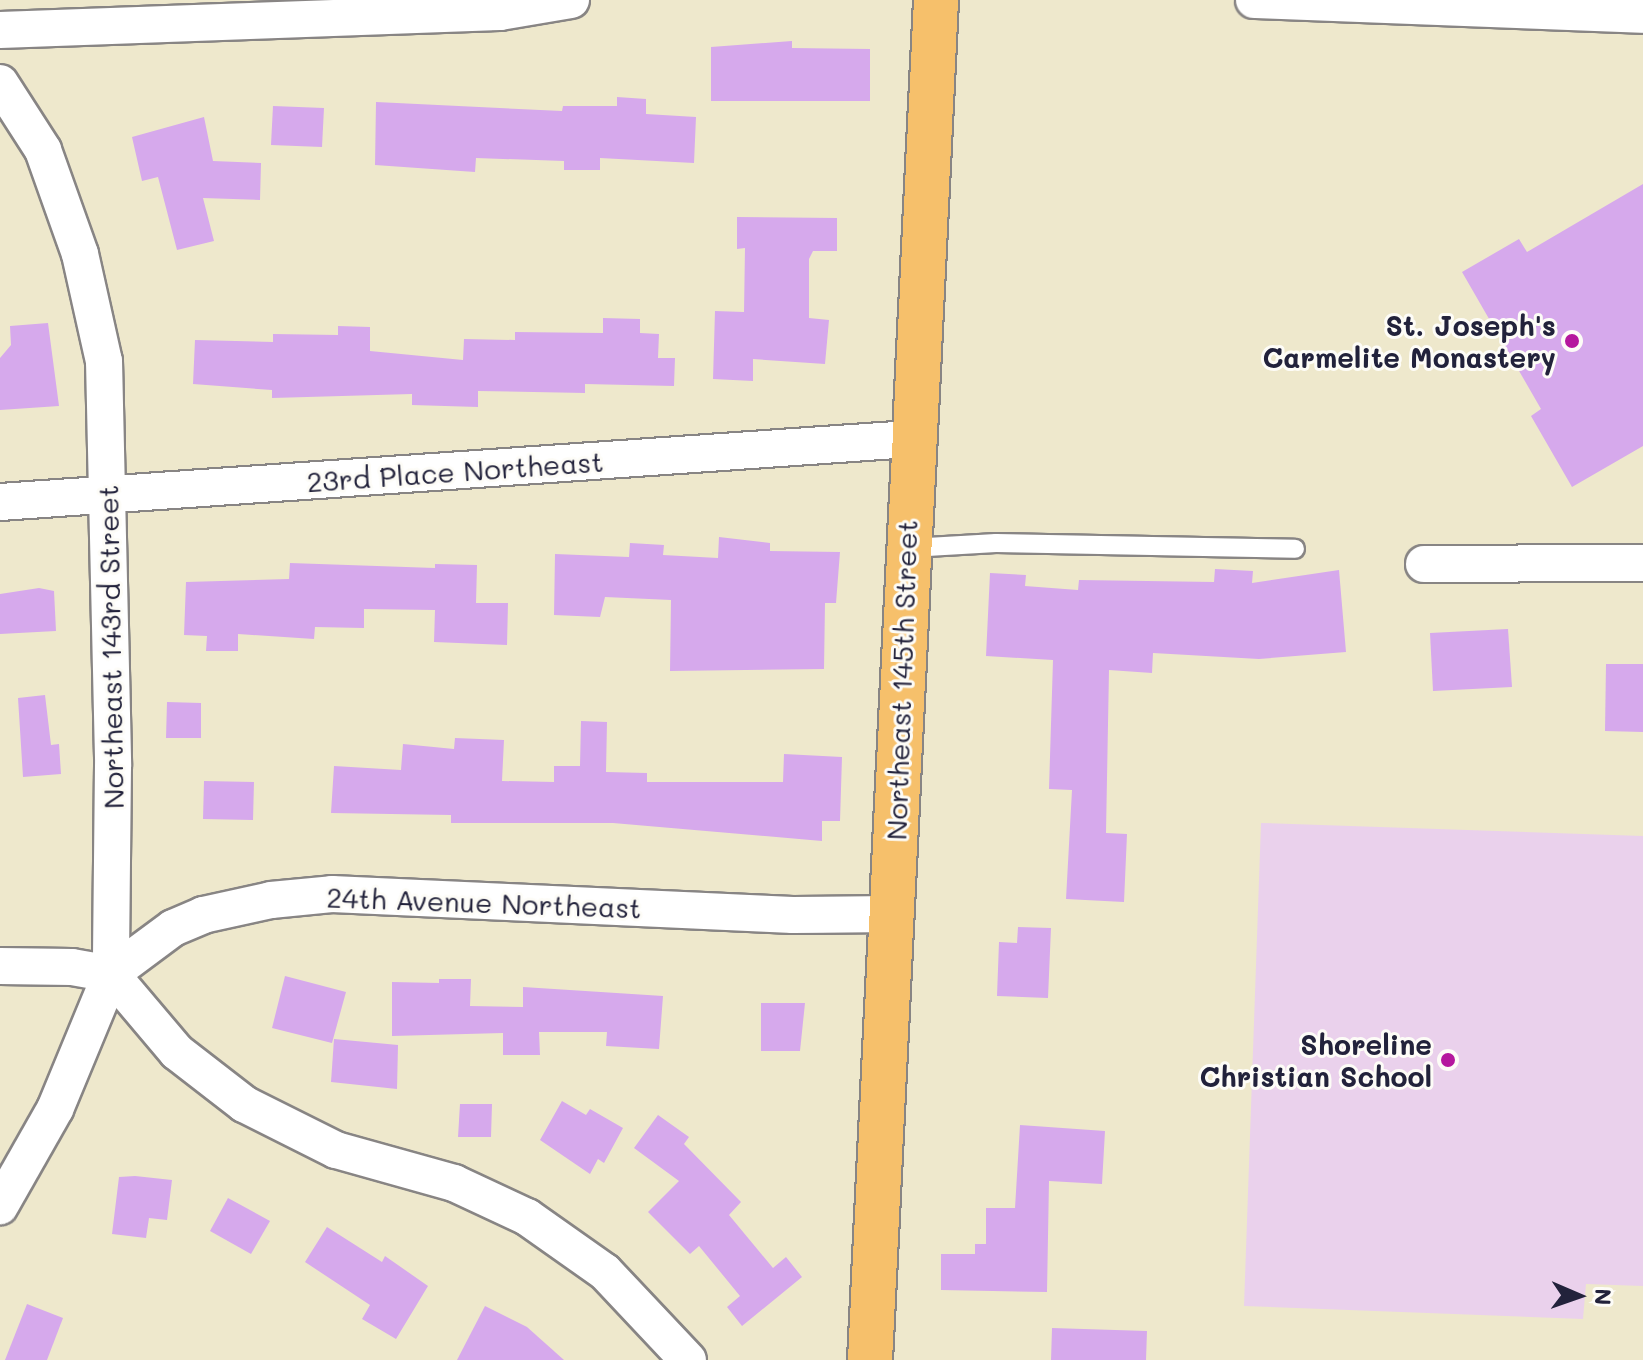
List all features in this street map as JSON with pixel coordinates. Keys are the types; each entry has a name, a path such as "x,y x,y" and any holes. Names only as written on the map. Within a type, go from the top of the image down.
{"main road":[{"name":"Northeast 145th Street","path":"870,1360 893,914 911,439 936,0"}],"street":[{"path":"0,30 500,12 571,0"},
{"path":"1254,0 1643,15"},
{"name":"Northeast 143rd Street","path":"0,83 43,150 80,254 104,361 109,495 111,974 43,1134 0,1206"},
{"name":"23rd Place Northeast","path":"0,502 911,439"},
{"path":"1424,564 1643,563"},
{"name":"24th Avenue Northeast","path":"111,974 173,928 203,915 302,896 389,894 793,915 893,914"},
{"path":"0,966 72,967 111,974 177,1052 244,1104 336,1150 454,1183 527,1217 605,1272 688,1360"}],"lane":[{"path":"906,548 996,543 1295,549"}],"shaded area":[{"name":"Shoreline Christian School","path":"1261,823 1643,836 1643,1286 1586,1284 1583,1319 1244,1306"}],"building":[{"path":"792,41 792,48 870,49 870,101 711,101 711,47"},
{"path":"617,97 646,99 646,114 696,117 694,163 600,158 600,170 564,170 564,161 476,158 475,172 375,165 376,102 562,111 563,106 617,106"},
{"path":"273,106 324,108 322,147 271,145"},
{"path":"204,117 213,161 261,163 260,200 203,198 214,241 177,250 158,177 142,181 132,137"},
{"name":"St. Joseph's Carmelite Monastery","path":"1643,184 1643,446 1572,487 1531,416 1541,409 1462,272 1519,239 1527,252"},
{"path":"737,217 837,218 837,251 813,251 809,259 809,318 829,320 825,364 753,359 753,381 713,379 715,311 744,312 745,248 737,249"},
{"path":"603,318 640,319 640,333 659,334 658,358 675,358 674,386 585,384 585,393 478,391 478,407 412,405 412,394 272,398 272,390 193,384 195,340 273,342 273,334 338,335 338,326 370,327 370,351 463,360 464,339 515,340 515,332 603,333"},
{"path":"48,323 59,406 0,410 0,358 11,345 10,326"},
{"path":"719,537 770,543 770,551 840,552 836,603 825,603 824,669 670,671 671,600 605,597 600,617 554,615 555,554 629,557 630,543 664,545 663,555 718,558"},
{"path":"290,563 435,568 435,564 477,565 476,603 508,603 507,645 434,642 435,610 364,609 364,628 315,627 314,639 238,634 238,651 206,651 207,636 184,635 186,582 289,579"},
{"path":"1215,569 1253,571 1252,583 1339,570 1346,652 1259,659 1153,653 1152,673 1109,670 1106,833 1127,834 1124,902 1066,899 1072,790 1049,789 1053,660 986,656 990,573 1026,575 1025,586 1078,590 1079,580 1214,582"},
{"path":"39,588 54,591 56,631 0,634 0,594"},
{"path":"1508,629 1512,687 1433,691 1430,633"},
{"path":"1606,664 1643,664 1643,732 1605,731"},
{"path":"45,695 51,745 59,744 61,774 23,777 18,698"},
{"path":"167,702 201,703 201,738 166,738"},
{"path":"581,721 607,722 606,772 647,773 647,782 783,782 784,754 842,757 840,821 822,821 822,841 613,823 451,823 451,815 331,813 334,766 401,770 403,744 454,749 455,738 504,740 502,781 554,782 554,766 580,766"},
{"path":"204,781 254,782 253,820 203,819"},
{"path":"1018,927 1051,928 1048,998 997,996 999,942 1017,943"},
{"path":"285,976 346,992 332,1043 272,1028"},
{"path":"439,979 471,979 470,1006 523,1007 523,987 663,996 659,1049 606,1046 607,1032 539,1032 540,1055 503,1055 503,1033 392,1036 392,982 439,983"},
{"path":"761,1003 805,1003 800,1051 761,1051"},
{"path":"334,1039 398,1045 397,1089 331,1082"},
{"path":"562,1101 586,1115 590,1109 623,1128 604,1163 598,1159 590,1174 540,1140"},
{"path":"460,1104 492,1104 491,1137 458,1137"},
{"path":"658,1115 689,1137 684,1144 741,1202 729,1215 773,1268 786,1257 802,1277 742,1326 727,1307 740,1296 699,1246 690,1254 648,1212 679,1181 634,1148"},
{"path":"1020,1125 1105,1131 1102,1184 1049,1181 1047,1292 941,1290 941,1254 975,1254 975,1244 986,1244 986,1208 1015,1208"},
{"path":"119,1177 172,1180 167,1220 149,1218 146,1238 112,1234"},
{"path":"228,1198 270,1221 251,1254 210,1231"},
{"path":"327,1227 382,1262 385,1256 428,1286 396,1339 362,1319 370,1305 305,1262"},
{"path":"27,1304 63,1318 47,1360 5,1360"},
{"path":"485,1306 527,1327 564,1360 457,1360"},
{"path":"1052,1328 1147,1331 1146,1360 1051,1360"}],"place":[{"name":"St. Joseph's Carmelite Monastery","path":"1572,341"},
{"name":"Shoreline Christian School","path":"1448,1060"}]}
